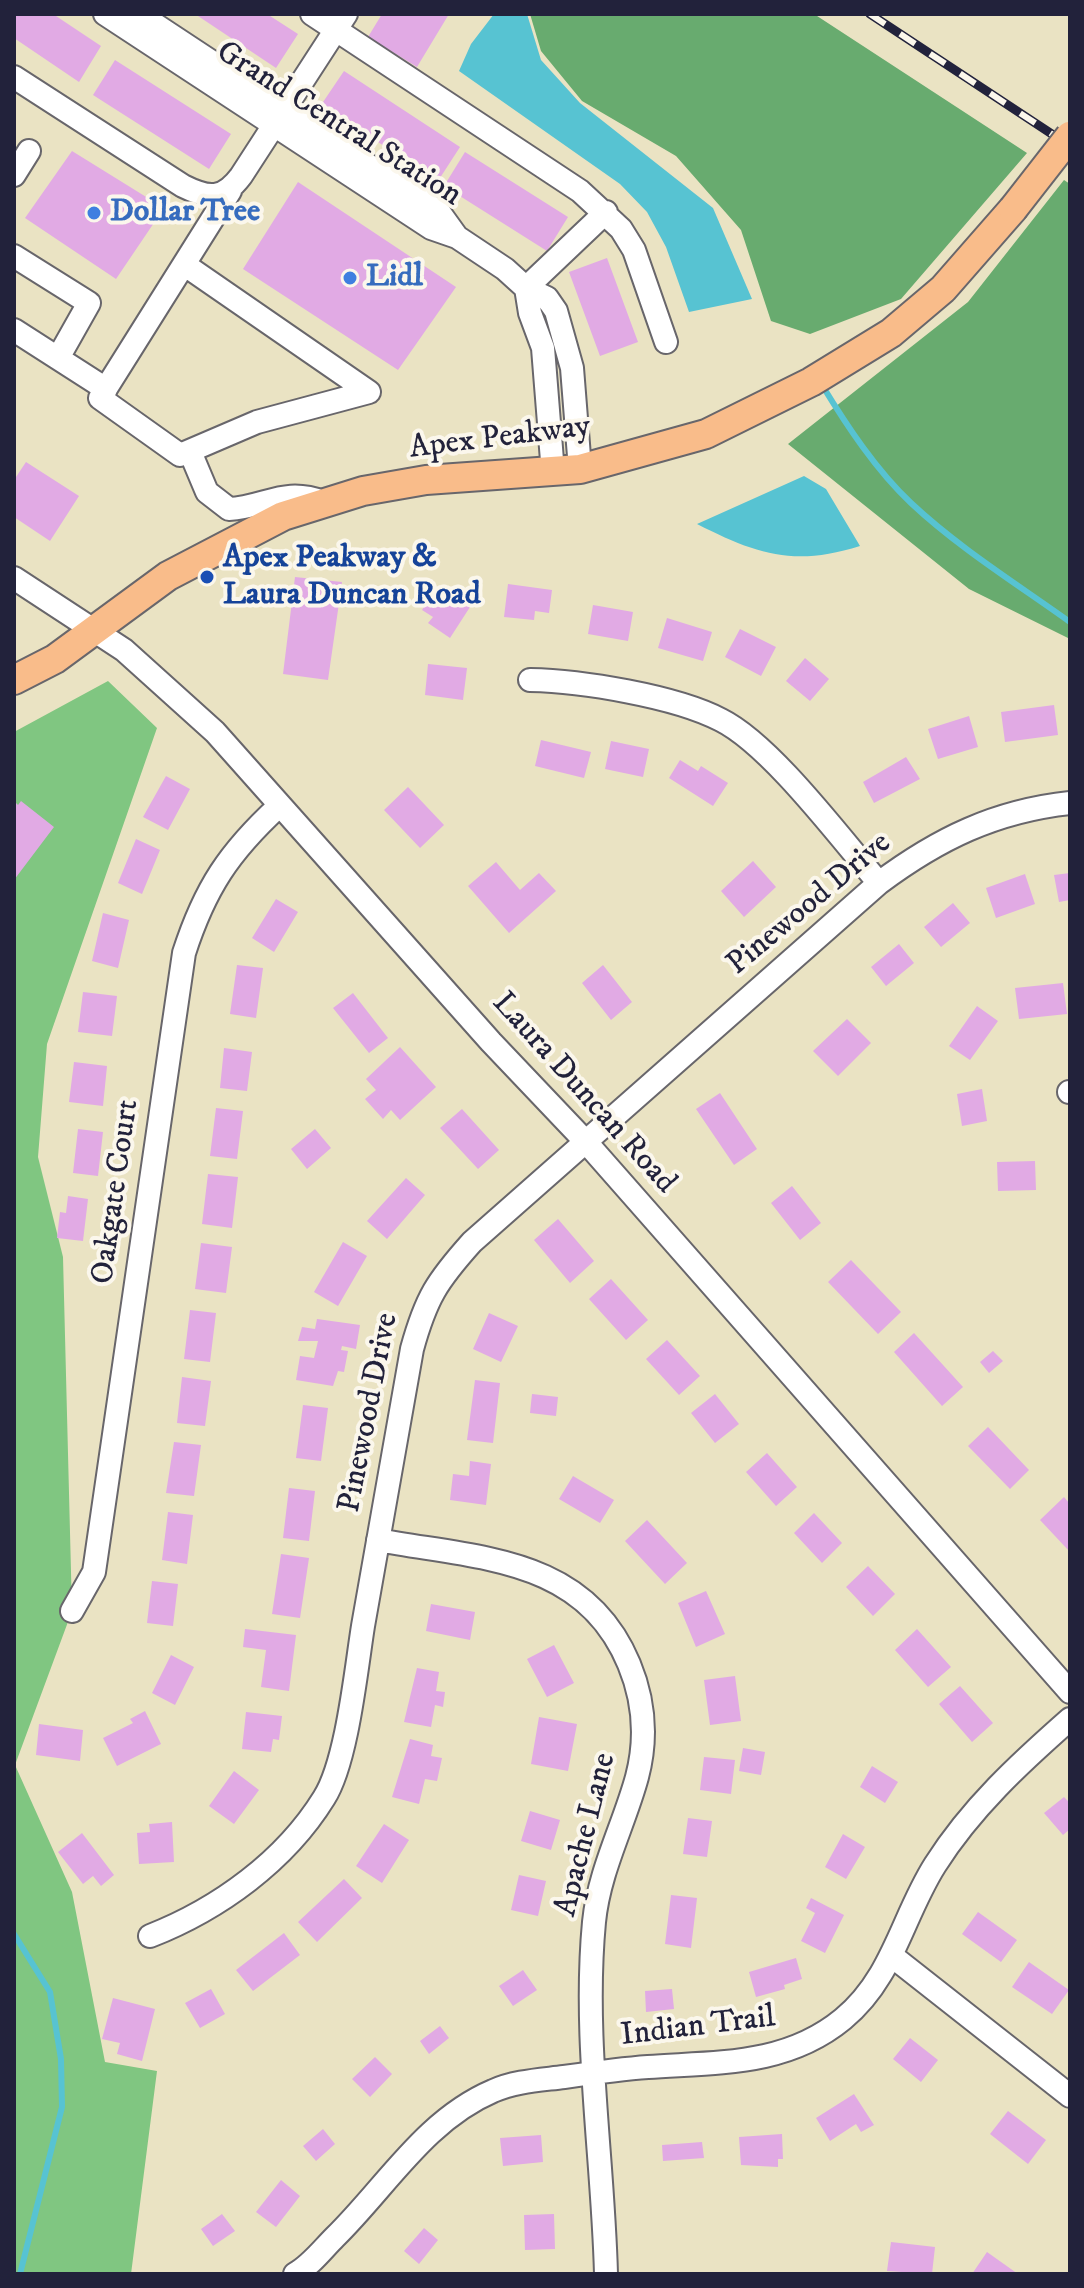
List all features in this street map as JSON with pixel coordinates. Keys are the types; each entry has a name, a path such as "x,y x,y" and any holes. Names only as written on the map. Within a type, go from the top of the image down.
{"main road":[{"name":"Apex Peakway","path":"14,680 95,632 168,576 283,516 323,502 426,480 567,471 706,434 858,356 943,289 1013,209 1070,136"}],"street":[{"name":"Grand Central Station","path":"105,14 279,117"},
{"name":"Grand Central Station","path":"139,14 431,228 457,237 526,288 547,298 566,336 572,368 567,471"},
{"path":"312,14 340,22 606,212 634,250 666,342"},
{"path":"185,265 369,392 257,422 191,454 180,455 100,398 340,22"},
{"path":"14,77 183,186 208,197 230,191"},
{"path":"14,175 29,151"},
{"path":"526,288 606,212"},
{"path":"14,256 89,303 58,358"},
{"path":"14,330 106,389"},
{"path":"191,454 207,492 229,509 246,508 282,495 306,496 323,502"},
{"name":"Laura Duncan Road","path":"14,578 124,650 190,707 586,1142 1070,1692"},
{"path":"530,680 572,681 690,708 722,720 758,747 879,883"},
{"name":"Pinewood Drive","path":"150,1936 173,1927 236,1889 291,1844 326,1795 347,1726 412,1349 424,1305 436,1285 472,1242 879,883 915,857 969,827 1013,812 1070,803"},
{"name":"Oakgate Court","path":"72,1611 94,1572 184,953 207,890 224,864 279,806"},
{"name":"Apache Lane","path":"378,1540 535,1570 565,1584 600,1613 624,1651 636,1679 643,1712 643,1746 637,1777 612,1848 595,1917 590,1981 606,2274"},
{"name":"Indian Trail","path":"295,2274 353,2220 412,2150 462,2106 496,2089 595,2073 757,2060 789,2051 819,2037 868,1996 892,1956 933,1868 957,1830 1027,1756 1070,1719"},
{"path":"892,1956 1070,2096"}],"green space":[{"path":"530,14 814,14 1027,153 901,299 810,334 771,321 741,230 676,156 582,101 541,51"},
{"path":"1064,180 1070,184 1070,639 969,589 788,444 968,302"},
{"path":"108,681 157,728 47,1044 38,1157 63,1257 72,1611 15,1765 72,1892 105,2062 157,2071 131,2274 14,2274 14,732"}],"water":[{"path":"494,14 527,14 541,60 580,103 713,208 752,299 689,312 666,247 647,212 620,184 459,71 471,44"},
{"path":"804,476 826,489 860,546 815,556 776,554 738,543 697,524"}],"building":[{"path":"14,14 53,14 101,46 79,82 14,38"},
{"path":"195,14 267,14 298,34 276,68"},
{"path":"382,14 449,14 417,67 368,37"},
{"path":"115,60 231,134 209,169 93,95"},
{"path":"344,71 460,147 438,181 321,105"},
{"name":"Dollar Tree","path":"72,151 164,208 116,279 25,218"},
{"path":"465,152 568,217 547,251 444,186"},
{"name":"Lidl","path":"298,182 456,287 398,370 243,269"},
{"path":"607,258 638,342 600,356 569,272"},
{"path":"26,462 79,496 50,541 14,517 14,480"},
{"path":"295,577 342,582 328,680 283,674"},
{"path":"508,584 552,590 549,613 535,611 534,620 504,617"},
{"path":"438,586 470,607 450,638 428,623 433,617 422,610"},
{"path":"593,605 633,612 628,641 588,634"},
{"path":"667,618 712,632 703,661 658,648"},
{"path":"740,629 776,647 761,676 725,657"},
{"path":"805,658 829,679 810,701 786,681"},
{"path":"428,664 467,668 463,700 425,695"},
{"path":"1054,705 1058,735 1005,742 1001,712"},
{"path":"969,716 978,747 938,759 928,729"},
{"path":"541,740 591,752 584,778 535,766"},
{"path":"611,741 649,749 643,777 605,769"},
{"path":"906,757 920,779 874,803 863,782"},
{"path":"680,760 698,771 701,766 728,783 713,806 669,778"},
{"path":"166,776 190,789 168,830 143,817"},
{"path":"408,787 444,825 420,848 384,810"},
{"path":"14,801 18,805 21,801 54,827 14,880"},
{"path":"136,839 160,850 142,894 118,883"},
{"path":"753,861 776,887 744,917 721,891"},
{"path":"496,862 520,890 539,873 556,891 509,933 468,886"},
{"path":"1070,873 1070,900 1059,902 1054,875"},
{"path":"1025,874 1035,904 996,918 986,888"},
{"path":"276,899 298,912 274,952 252,938"},
{"path":"953,903 970,923 941,947 924,927"},
{"path":"103,913 129,920 118,968 92,961"},
{"path":"899,944 914,963 886,986 871,967"},
{"path":"237,965 263,968 256,1018 230,1014"},
{"path":"603,965 632,1002 611,1020 582,983"},
{"path":"1063,983 1067,1014 1019,1019 1015,988"},
{"path":"83,992 117,996 112,1036 78,1032"},
{"path":"353,993 388,1038 369,1053 333,1008"},
{"path":"977,1006 998,1021 970,1060 949,1046"},
{"path":"847,1019 871,1043 838,1076 813,1051"},
{"path":"400,1047 436,1087 400,1120 391,1110 383,1119 365,1099 376,1090 366,1079"},
{"path":"224,1048 252,1052 247,1091 220,1088"},
{"path":"74,1062 107,1066 103,1106 69,1102"},
{"path":"982,1089 987,1121 962,1126 957,1094"},
{"path":"720,1093 757,1149 734,1165 696,1109"},
{"path":"216,1108 243,1111 237,1159 210,1156"},
{"path":"462,1109 499,1150 478,1169 440,1128"},
{"path":"78,1129 103,1132 98,1176 73,1173"},
{"path":"315,1129 331,1148 307,1169 291,1149"},
{"path":"1035,1161 1036,1190 998,1191 997,1162"},
{"path":"208,1174 238,1177 232,1228 202,1224"},
{"path":"406,1178 425,1195 387,1239 367,1221"},
{"path":"792,1186 821,1223 800,1240 771,1203"},
{"path":"68,1196 88,1199 83,1241 57,1238 60,1212 66,1213"},
{"path":"558,1219 594,1261 570,1283 534,1240"},
{"path":"343,1242 367,1256 338,1306 314,1292"},
{"path":"201,1243 232,1247 226,1293 195,1289"},
{"path":"851,1260 901,1312 878,1334 828,1282"},
{"path":"611,1279 648,1320 626,1340 589,1299"},
{"path":"190,1310 216,1313 210,1362 184,1359"},
{"path":"489,1313 518,1326 501,1362 473,1349"},
{"path":"317,1319 360,1325 356,1349 342,1346 341,1350 348,1351 344,1372 338,1371 333,1386 296,1380 300,1356 314,1358 318,1341 298,1341 302,1327 315,1329"},
{"path":"914,1333 963,1387 942,1406 894,1352"},
{"path":"667,1340 700,1376 679,1395 646,1359"},
{"path":"993,1351 1003,1361 989,1373 980,1362"},
{"path":"182,1377 211,1381 205,1426 177,1423"},
{"path":"475,1380 500,1383 493,1443 467,1440"},
{"path":"532,1394 558,1397 556,1416 530,1413"},
{"path":"715,1394 739,1424 715,1443 691,1413"},
{"path":"303,1405 328,1408 321,1461 296,1458"},
{"path":"988,1427 1029,1470 1010,1489 968,1446"},
{"path":"174,1442 201,1445 194,1496 166,1493"},
{"path":"767,1453 797,1487 776,1506 746,1472"},
{"path":"470,1461 491,1464 486,1505 450,1500 453,1474 469,1476"},
{"path":"573,1476 614,1500 600,1523 559,1499"},
{"path":"289,1488 315,1491 309,1541 283,1538"},
{"path":"1064,1497 1070,1504 1070,1552 1040,1520"},
{"path":"168,1512 193,1515 187,1564 162,1560"},
{"path":"814,1513 842,1543 822,1563 794,1533"},
{"path":"647,1520 687,1563 665,1584 625,1541"},
{"path":"281,1554 309,1558 300,1618 272,1614"},
{"path":"868,1566 895,1594 873,1616 846,1587"},
{"path":"152,1581 178,1584 173,1626 147,1623"},
{"path":"706,1591 725,1634 696,1647 678,1603"},
{"path":"431,1604 475,1612 470,1640 426,1631"},
{"path":"245,1629 296,1635 289,1691 261,1687 266,1650 243,1647"},
{"path":"917,1629 951,1667 928,1687 895,1650"},
{"path":"554,1645 574,1683 547,1697 527,1659"},
{"path":"171,1655 194,1667 175,1705 152,1693"},
{"path":"417,1668 439,1672 436,1691 445,1692 443,1707 435,1705 431,1727 404,1722"},
{"path":"735,1676 741,1721 710,1725 704,1680"},
{"path":"960,1686 993,1723 972,1742 939,1704"},
{"path":"145,1711 161,1744 117,1766 103,1738 133,1723 130,1719"},
{"path":"246,1712 282,1716 279,1740 273,1739 271,1752 242,1749"},
{"path":"539,1717 577,1724 568,1771 531,1764"},
{"path":"39,1724 83,1730 80,1761 36,1755"},
{"path":"410,1739 433,1745 431,1756 442,1758 437,1781 425,1779 419,1804 392,1797"},
{"path":"743,1748 765,1752 761,1775 739,1771"},
{"path":"704,1757 735,1760 731,1794 700,1790"},
{"path":"872,1766 898,1782 885,1803 860,1787"},
{"path":"234,1771 259,1790 234,1824 209,1806"},
{"path":"1064,1797 1070,1803 1070,1829 1063,1835 1044,1813"},
{"path":"530,1811 560,1820 551,1850 521,1841"},
{"path":"688,1818 712,1821 707,1857 683,1854"},
{"path":"172,1822 174,1862 139,1864 137,1833 150,1832 149,1824"},
{"path":"384,1824 409,1840 382,1883 356,1866"},
{"path":"82,1833 114,1875 101,1886 93,1876 83,1884 58,1852"},
{"path":"843,1834 865,1847 846,1879 825,1867"},
{"path":"519,1875 546,1881 538,1916 511,1910"},
{"path":"344,1879 362,1898 317,1942 298,1922"},
{"path":"671,1895 697,1898 691,1948 665,1944"},
{"path":"811,1898 844,1915 825,1953 801,1941 815,1913 806,1908"},
{"path":"978,1912 1017,1940 1001,1962 962,1934"},
{"path":"284,1933 300,1955 253,1991 236,1970"},
{"path":"796,1958 802,1979 784,1985 785,1989 756,1997 749,1972"},
{"path":"1029,1962 1069,1990 1052,2014 1012,1987"},
{"path":"523,1970 537,1990 513,2006 499,1986"},
{"path":"211,1989 225,2014 200,2028 185,2003"},
{"path":"672,1989 674,2009 646,2012 645,1991"},
{"path":"113,1998 155,2009 142,2061 117,2054 120,2043 102,2039"},
{"path":"440,2026 449,2038 429,2054 420,2041"},
{"path":"910,2038 938,2060 921,2082 893,2059"},
{"path":"375,2057 392,2074 370,2097 352,2079"},
{"path":"854,2094 874,2125 861,2132 856,2124 830,2141 816,2118"},
{"path":"1008,2111 1046,2140 1028,2164 990,2134"},
{"path":"323,2129 335,2144 316,2161 303,2146"},
{"path":"782,2134 783,2159 778,2159 778,2167 741,2165 739,2137"},
{"path":"541,2135 543,2162 503,2166 500,2138"},
{"path":"702,2142 704,2158 663,2161 662,2145"},
{"path":"281,2180 300,2196 276,2227 256,2212"},
{"path":"222,2214 235,2231 213,2246 201,2229"},
{"path":"554,2214 555,2249 525,2250 524,2215"},
{"path":"424,2228 438,2240 419,2264 404,2251"},
{"path":"891,2242 935,2247 932,2274 887,2271"},
{"path":"987,2252 1018,2274 972,2274"}],"waterway":[{"path":"822,385 863,447 911,503 968,550 1070,622"},
{"path":"14,1934 50,1992 61,2059 62,2107 20,2274"}],"railway":[{"path":"870,14 1070,146"}],"place":[{"name":"Dollar Tree","path":"94,213"},
{"name":"Lidl","path":"350,278"},
{"name":"Apex Peakway & Laura Duncan Road","path":"207,577"}]}
